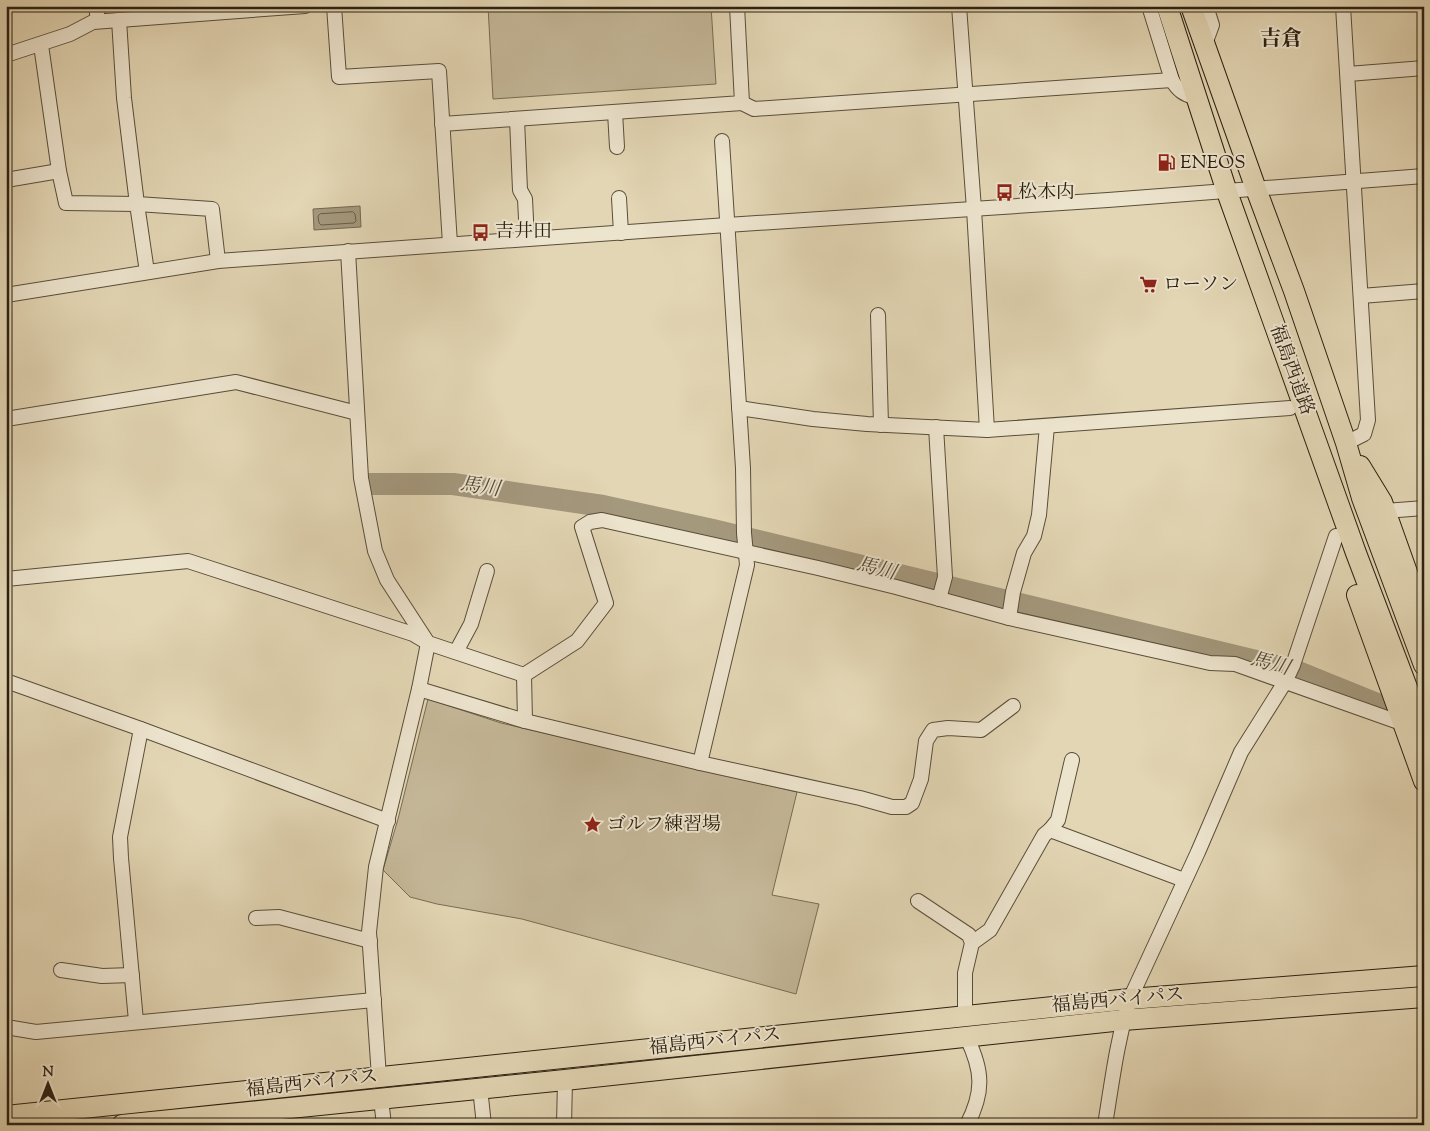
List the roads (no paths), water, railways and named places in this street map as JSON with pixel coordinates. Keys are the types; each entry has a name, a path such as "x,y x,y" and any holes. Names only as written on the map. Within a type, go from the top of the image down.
{"highway":[{"name":"福島西道路","path":"1167,6 1226,192 1322,454 1356,553 1424,732"},
{"name":"福島西道路","path":"1191,6 1294,291 1346,443 1362,498 1424,665"},
{"path":"1270,311 1267,333 1272,354 1290,408 1302,430 1322,454 1325,493 1336,536 1424,781"},
{"path":"1346,443 1382,502 1424,620"},
{"name":"福島西バイパス","path":"6,1116 1130,999 1424,976"},
{"name":"福島西バイパス","path":"122,1125 967,1038 1123,1020 1424,996"}],"street":[{"path":"96,6 98,21"},
{"path":"6,55 41,45 98,21 305,6"},
{"path":"334,6 339,77 439,71 450,244"},
{"path":"737,6 742,103"},
{"path":"959,6 974,209 987,430"},
{"path":"1149,6 1172,80 1177,89 1186,95 1196,98"},
{"path":"1204,44 1212,25 1206,6"},
{"path":"1343,6 1368,420 1364,434 1346,443"},
{"path":"119,20 124,98 147,272"},
{"path":"41,45 66,203 137,204 212,209 218,261"},
{"path":"1348,74 1424,68"},
{"path":"442,124 742,103 754,110 1172,80"},
{"path":"615,112 616,147"},
{"path":"517,119 520,190 525,199 527,239"},
{"path":"700,763 747,564 743,468 722,141"},
{"path":"6,180 60,171"},
{"path":"6,295 218,261 1226,192 1256,188 1424,176"},
{"path":"619,198 620,232"},
{"path":"348,251 361,478 375,551 387,580 428,643 419,689 376,867 372,896 369,932 379,1077"},
{"path":"1361,296 1424,291"},
{"path":"878,315 881,425"},
{"path":"6,419 236,382 357,413"},
{"path":"739,408 813,419 881,425 987,430 1290,408"},
{"path":"1009,614 1024,553 1034,536 1039,515 1047,426"},
{"path":"936,427 942,589"},
{"path":"1385,511 1424,508"},
{"path":"524,675 577,641 606,603 582,527 590,522 602,520 745,544 887,585 942,589 1009,614 1210,663 1235,664 1289,674 1404,724"},
{"path":"1105,1125 1123,1020 1130,999 1240,752 1289,674 1336,536"},
{"path":"6,579 188,561 413,634 428,643 524,675"},
{"path":"456,652 472,624 487,571"},
{"path":"524,675 525,721"},
{"path":"6,681 141,728 388,821"},
{"path":"419,689 525,721 892,807 906,807 912,803 917,793 924,767 926,741 933,730 948,728 981,730 1013,706"},
{"path":"136,1022 120,837 141,728"},
{"path":"972,943 990,930 1044,835 1058,820 1072,760"},
{"path":"1050,830 1184,880"},
{"path":"918,901 969,936 972,943 965,973 965,1016"},
{"path":"256,918 279,917 370,941"},
{"path":"61,970 102,976 132,975"},
{"path":"6,1026 36,1032 374,1000"},
{"path":"967,1038 976,1057 980,1089 967,1125"},
{"path":"564,1125 565,1080"},
{"path":"480,1088 484,1125"},
{"path":"380,1099 384,1125"}],"water":[{"path":"360,206 361,227 314,230 313,209"}],"waterway":[{"name":"馬川","path":"366,484 453,484 603,506 713,530 1293,670 1377,704"}],"place":[{"name":"ENEOS","path":"1166,163"},
{"name":"松木内","path":"1004,193"},
{"name":"吉井田","path":"481,232"},
{"name":"ローソン","path":"1149,285"},
{"name":"ゴルフ練習場","path":"593,825"}],"district":[{"name":"吉倉","path":"1281,40"}]}
